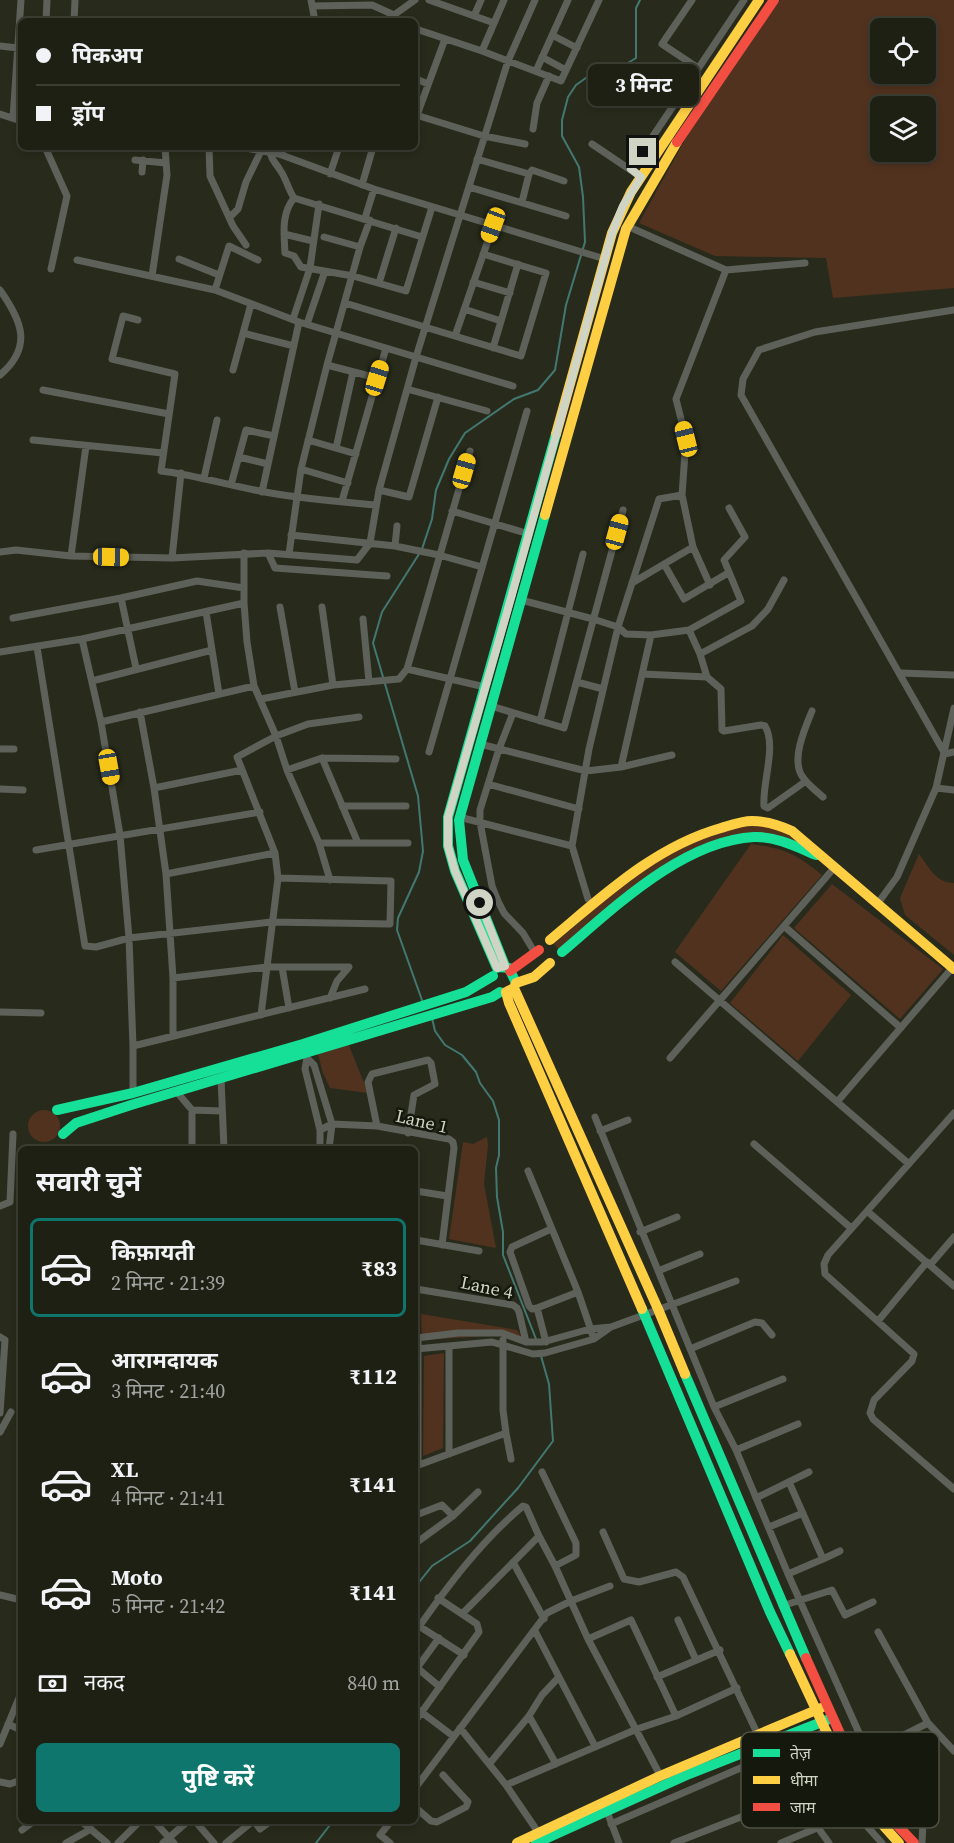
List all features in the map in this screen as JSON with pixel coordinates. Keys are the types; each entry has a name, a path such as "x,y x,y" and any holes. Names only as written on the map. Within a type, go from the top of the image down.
{"main road":[{"path":"773,0 641,177 623,206 612,233 448,817 448,846 455,871 502,970 509,989 509,1003 645,1314 770,1612 822,1708"},
{"path":"764,15 756,4 627,226 459,817 459,830 463,860 509,989 658,1309 783,1606 831,1732"},
{"path":"550,940 634,871 690,837 750,821 774,823 792,831 953,968"},
{"path":"562,952 650,880 702,850 754,837 776,840 822,857"},
{"path":"437,1007 537,952"},
{"path":"57,1110 176,1091 221,1078 437,1007 492,997 534,977 550,963"},
{"path":"63,1134 76,1124 133,1098 305,1052"},
{"path":"765,1732 822,1708"},
{"path":"804,1732 827,1724"},
{"path":"522,1842 537,1838 741,1743"},
{"path":"663,1780 741,1753"},
{"path":"886,1828 899,1843"},
{"path":"899,1828 914,1843"}],"street":[{"path":"20,18 21,0"},
{"path":"46,18 47,0"},
{"path":"74,18 75,0"},
{"path":"392,18 415,0"},
{"path":"429,0 449,3 494,23"},
{"path":"474,16 481,0"},
{"path":"482,51 504,0"},
{"path":"0,552 16,550 71,556 172,558 268,553 357,560 369,543 375,505 416,357 484,136 508,62 535,0"},
{"path":"536,71 568,0"},
{"path":"418,32 482,51 561,81 599,0"},
{"path":"692,0 662,44 698,68"},
{"path":"631,169 744,0"},
{"path":"314,18 312,3 373,2 390,18"},
{"path":"552,35 577,48"},
{"path":"418,110 445,39"},
{"path":"0,46 18,48 13,118"},
{"path":"542,57 566,70"},
{"path":"533,129 537,103 549,76"},
{"path":"418,80 428,84"},
{"path":"0,114 18,120"},
{"path":"418,116 484,136 525,144"},
{"path":"592,144 641,177"},
{"path":"46,150 67,196 51,269"},
{"path":"152,276 167,175 165,150"},
{"path":"209,150 210,176 233,226 246,245"},
{"path":"230,217 238,209 246,182 261,150 279,154 374,189 605,258"},
{"path":"279,154 283,150"},
{"path":"330,174 338,150"},
{"path":"362,185 371,150"},
{"path":"270,153 294,198 422,237"},
{"path":"477,159 529,174"},
{"path":"135,160 166,163"},
{"path":"142,172 143,160"},
{"path":"522,202 532,170 564,181"},
{"path":"469,187 566,216"},
{"path":"289,554 301,469 374,189"},
{"path":"294,198 287,207 284,219 285,253 294,256 301,267 353,276 406,291 432,207"},
{"path":"262,492 294,346 296,320 310,268 319,204"},
{"path":"455,336 493,225"},
{"path":"627,226 726,270 806,263"},
{"path":"379,283 396,228"},
{"path":"284,234 313,241"},
{"path":"324,237 360,247"},
{"path":"215,290 229,246 258,260"},
{"path":"345,303 521,356 546,273 483,254"},
{"path":"179,259 219,275"},
{"path":"77,260 215,290 307,324 513,386"},
{"path":"493,348 518,264"},
{"path":"710,585 693,548 682,495 686,439 676,399 726,270"},
{"path":"307,324 325,271"},
{"path":"473,282 510,293"},
{"path":"0,290 19,322 22,343 18,356 0,375"},
{"path":"0,305 8,301"},
{"path":"233,370 251,304"},
{"path":"464,309 501,321"},
{"path":"945,754 741,395 743,379 759,350 815,332 954,310"},
{"path":"138,320 123,316 112,359 174,374 161,471 181,473 262,492 375,505"},
{"path":"243,333 294,346"},
{"path":"342,501 386,348"},
{"path":"327,365 377,378"},
{"path":"336,448 353,372"},
{"path":"407,389 487,411"},
{"path":"43,390 169,414"},
{"path":"379,490 409,497 438,397"},
{"path":"429,752 527,411"},
{"path":"204,478 217,420"},
{"path":"231,485 246,430 274,436"},
{"path":"33,440 163,453"},
{"path":"308,440 356,454"},
{"path":"71,556 86,446"},
{"path":"261,699 333,685 399,679 407,669 470,451"},
{"path":"239,457 268,464"},
{"path":"301,469 348,483"},
{"path":"172,558 181,473"},
{"path":"588,899 572,846 588,749 618,627 659,499 682,495"},
{"path":"521,600 618,627 626,634 651,635 689,630 741,601 724,560 745,539 729,508"},
{"path":"490,706 564,728 623,510"},
{"path":"452,511 529,534"},
{"path":"395,546 397,526"},
{"path":"291,535 407,548 482,567"},
{"path":"632,583 693,548"},
{"path":"244,553 244,603 254,686 319,843 330,880"},
{"path":"268,553 275,568 387,576"},
{"path":"540,721 583,554"},
{"path":"664,564 684,599 728,573"},
{"path":"700,654 752,626 768,609 784,580"},
{"path":"13,618 197,581 244,588"},
{"path":"121,598 136,668"},
{"path":"0,652 127,630 244,603"},
{"path":"280,607 295,692"},
{"path":"322,607 333,685"},
{"path":"206,612 219,694"},
{"path":"363,619 371,681"},
{"path":"689,630 707,677 721,689 722,730 761,725 768,730 770,749 764,806 768,808 806,781"},
{"path":"621,767 651,635"},
{"path":"82,639 101,722 120,836 129,938 133,1098"},
{"path":"37,647 85,946 96,947 129,938 271,922 390,924 391,881 278,878"},
{"path":"92,681 212,650"},
{"path":"407,669 485,687"},
{"path":"901,673 954,675"},
{"path":"642,674 707,677"},
{"path":"577,682 603,689"},
{"path":"101,722 254,686"},
{"path":"878,903 897,877 936,788 954,708"},
{"path":"812,711 802,734 799,753 801,775 823,797"},
{"path":"140,712 166,874 173,978 173,1036"},
{"path":"513,713 480,810 480,822 492,886 498,902 504,913 525,935 537,952"},
{"path":"261,1015 278,878 275,853 237,757 276,736 308,724 358,717"},
{"path":"480,744 586,771 621,767 672,755"},
{"path":"0,749 14,749"},
{"path":"945,754 954,752"},
{"path":"287,770 322,758 396,759"},
{"path":"322,758 358,843"},
{"path":"154,788 242,770"},
{"path":"488,784 579,809"},
{"path":"936,788 954,790"},
{"path":"0,789 23,790"},
{"path":"342,806 406,806"},
{"path":"36,850 260,812"},
{"path":"459,817 572,846"},
{"path":"319,843 408,843"},
{"path":"166,874 275,853"},
{"path":"670,1058 834,868"},
{"path":"784,926 901,1028"},
{"path":"675,962 909,1164"},
{"path":"173,978 267,967 349,967 337,981 330,998"},
{"path":"282,967 289,1008"},
{"path":"837,1102 953,968"},
{"path":"133,1046 365,989"},
{"path":"0,1012 41,1013"},
{"path":"305,1052 315,1065 332,1124 329,1146"},
{"path":"305,1052 305,1069 320,1130 320,1146"},
{"path":"376,1126 368,1082 372,1074 428,1060 431,1063 435,1084 414,1095 408,1133"},
{"path":"221,1078 224,1146"},
{"path":"176,1091 192,1110 192,1146"},
{"path":"192,1110 222,1111"},
{"path":"954,1113 828,1255 824,1269 825,1274 914,1354 912,1361 874,1400 870,1413 873,1419 954,1489"},
{"path":"595,1117 640,1232 714,1407 736,1450 788,1574 859,1732"},
{"path":"600,1131 628,1120"},
{"name":"Lane 1","path":"320,1130 332,1124 376,1126 449,1139 453,1142 442,1245"},
{"path":"0,1206 10,1202 13,1134"},
{"path":"754,1144 851,1228"},
{"path":"528,1171 578,1292 594,1339"},
{"path":"418,1191 447,1196"},
{"path":"867,1211 954,1286"},
{"path":"640,1232 677,1217"},
{"path":"551,1229 512,1247 510,1252 529,1306 532,1309 537,1308 578,1292"},
{"path":"878,1321 954,1237"},
{"path":"418,1240 479,1251"},
{"path":"658,1272 700,1254"},
{"path":"418,1349 492,1342 533,1354 545,1353 594,1339 611,1327 735,1281"},
{"name":"Lane 4","path":"418,1288 513,1305 519,1312 529,1342"},
{"path":"537,1308 545,1342"},
{"path":"690,1349 755,1322 762,1323 772,1335"},
{"path":"418,1338 458,1333 502,1333 529,1342 545,1342 590,1329 611,1327"},
{"path":"502,1333 502,1410 512,1459"},
{"path":"0,1337 4,1340 0,1412 18,1413"},
{"path":"449,1346 449,1454"},
{"path":"714,1407 783,1379"},
{"path":"0,1432 11,1412"},
{"path":"736,1450 798,1424"},
{"path":"418,1465 506,1433"},
{"path":"542,1472 576,1543 576,1555 555,1566"},
{"path":"756,1498 809,1472"},
{"path":"789,1482 823,1559"},
{"path":"418,1542 453,1516 478,1492"},
{"path":"418,1514 442,1505 453,1516"},
{"path":"418,1627 471,1558 523,1506 526,1507 588,1639 663,1780"},
{"path":"769,1527 802,1513"},
{"path":"603,1532 624,1579 639,1582 676,1572 683,1577 720,1650 757,1732"},
{"path":"462,1614 539,1536"},
{"path":"788,1574 840,1551"},
{"path":"513,1562 544,1619"},
{"path":"418,1784 548,1614 572,1601 610,1586"},
{"path":"783,1606 832,1590 845,1615 873,1602"},
{"path":"0,1595 18,1599"},
{"path":"438,1598 477,1624 479,1632 440,1687 418,1710 453,1736"},
{"path":"588,1639 631,1620 676,1716"},
{"path":"678,1620 696,1660"},
{"path":"418,1628 439,1638 464,1654"},
{"path":"535,1631 595,1746"},
{"path":"878,1632 928,1723 936,1732"},
{"path":"418,1665 439,1638"},
{"path":"657,1677 720,1650"},
{"path":"418,1670 440,1687"},
{"path":"490,1763 529,1716 542,1695 559,1677"},
{"path":"506,1785 595,1746 676,1716 737,1688"},
{"path":"0,1744 18,1700"},
{"path":"529,1716 556,1764"},
{"path":"910,1732 928,1723"},
{"path":"8,1724 18,1729"},
{"path":"810,1732 827,1724"},
{"path":"460,1728 506,1785 537,1838"},
{"path":"939,1735 954,1751"},
{"path":"611,1824 741,1764"},
{"path":"418,1810 431,1821 437,1822 466,1808 468,1802 443,1775"},
{"path":"0,1782 10,1784 18,1781"},
{"path":"605,1807 619,1843"},
{"path":"674,1843 741,1817"},
{"path":"22,1830 30,1824"},
{"path":"84,1824 107,1843"},
{"path":"117,1843 137,1824"},
{"path":"156,1824 168,1841 185,1824"},
{"path":"197,1824 214,1843"},
{"path":"226,1843 249,1824"},
{"path":"256,1824 260,1829 267,1824"},
{"path":"389,1824 380,1835 390,1843"},
{"path":"781,1843 817,1828 828,1843"},
{"path":"868,1828 882,1843"},
{"path":"922,1843 923,1828"},
{"path":"66,1843 90,1829"}],"shaded area":[{"path":"780,0 954,0 954,288 833,298 826,258 715,256 639,223 687,136"},
{"path":"755,825 780,831 802,843 751,833 723,838 674,859 559,950 554,944 623,886 670,854 724,831"},
{"path":"751,844 789,853 822,875 721,991 675,952"},
{"path":"919,854 938,877 954,883 954,955 905,915 900,898"},
{"path":"832,884 943,969 900,1019 794,928"},
{"path":"783,935 851,995 798,1061 730,1003"},
{"path":"348,1043 368,1093 330,1088 323,1073 318,1054"},
{"path":"44,1110 56,1114 60,1126 56,1138 44,1142 32,1138 28,1126 32,1114"},
{"path":"487,1137 484,1184 496,1248 449,1239 463,1142 473,1144"},
{"path":"421,1314 517,1330 522,1338 502,1335 422,1340"},
{"path":"444,1353 443,1448 423,1456 424,1356"}],"waterway":[{"path":"422,549 432,519 436,490 449,459 465,433 514,399 538,390 555,370 566,305 585,242 579,167 562,136 562,120 568,97 576,85 590,75 609,73 636,58 636,8 640,0"},
{"path":"419,554 382,612 373,643 418,796 423,851 419,872 398,918 397,930 423,1003"},
{"path":"432,1018 435,1031 445,1045 462,1055 476,1072 480,1083 493,1101 499,1120 499,1155 496,1168 497,1197 503,1232 503,1255 536,1339"},
{"path":"418,1584 432,1566 470,1541 518,1488 553,1441 549,1384 541,1356"},
{"path":"316,1843 331,1824"}],"traffic: fast":[{"path":"497,968 455,871 448,846 448,817 556,434"},
{"path":"505,966 463,860 459,820 545,515"},
{"path":"562,952 650,879 701,850 727,841 762,837 786,843 816,855"},
{"path":"499,967 509,968 516,983"},
{"path":"57,1110 133,1093 303,1044 466,992 493,976"},
{"path":"63,1134 76,1123 131,1105 492,997 500,992"},
{"path":"642,1309 770,1612 790,1654"},
{"path":"685,1374 806,1658"},
{"path":"796,1732 827,1720"},
{"path":"536,1843 689,1774 741,1754"}],"traffic: slow":[{"path":"556,434 612,233 631,192 759,0"},
{"path":"545,515 626,229 677,142"},
{"path":"550,940 610,890 673,847 721,828 757,821 792,831 954,969"},
{"path":"508,991 514,988 516,983 534,977 550,963"},
{"path":"514,988 685,1374"},
{"path":"506,992 642,1309"},
{"path":"790,1654 827,1732"},
{"path":"764,1732 821,1708"},
{"path":"517,1843 660,1776 741,1742"},
{"path":"886,1828 899,1843"}],"traffic: jam":[{"path":"677,142 774,0"},
{"path":"510,971 539,950"},
{"path":"806,1658 839,1732"},
{"path":"900,1828 914,1843"}],"route":[{"path":"480,903 505,966 497,968 455,871 448,846 448,817 612,233 623,206 641,177 631,169 643,152"}]}
